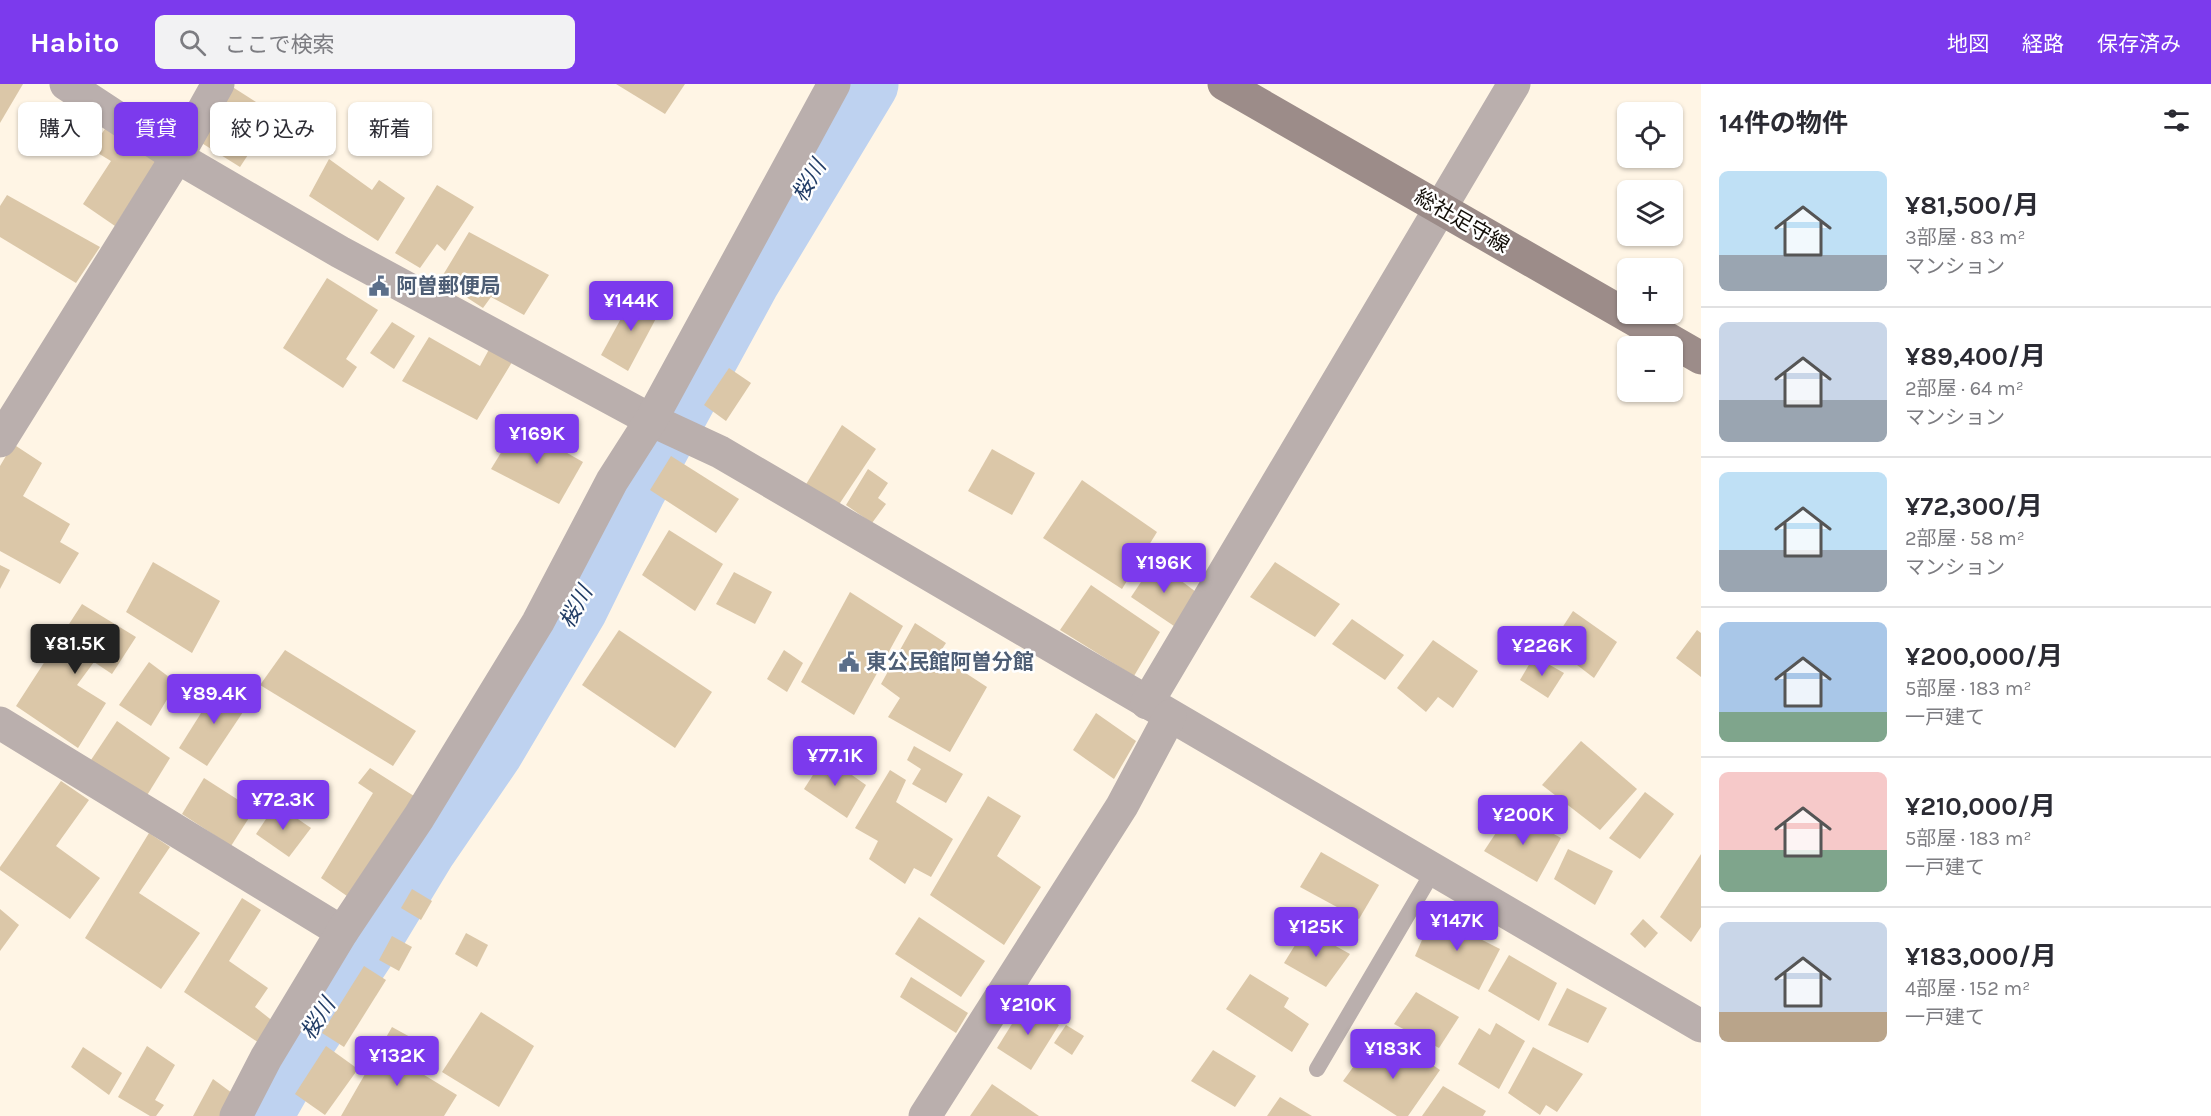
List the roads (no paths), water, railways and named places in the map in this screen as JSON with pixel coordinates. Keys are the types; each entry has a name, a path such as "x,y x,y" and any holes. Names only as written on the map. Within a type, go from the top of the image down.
{"main road":[{"name":"総社足守線","path":"1224,84 1701,358"}],"street":[{"path":"66,84 177,157 340,252 662,425 720,452 1701,1026"},
{"path":"0,441 177,157 218,84"},
{"path":"236,1116 266,1058 342,932 419,817 538,622 612,481 662,425 834,84"},
{"path":"925,1116 1122,806 1159,710 1439,208 1514,84"},
{"path":"0,723 342,932"}],"lane":[{"path":"1317,1069 1434,870"}],"waterway":[{"name":"桜川","path":"261,1116 303,1042 365,948 425,849 492,751 576,609 634,491 749,280 867,84"}],"place":[{"name":"阿曽郵便局","path":"379,286"},
{"name":"東公民館阿曽分館","path":"849,662"}]}
